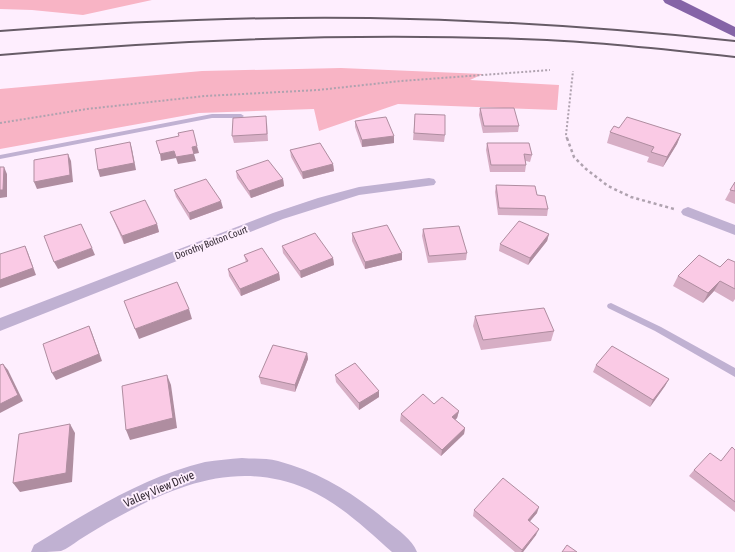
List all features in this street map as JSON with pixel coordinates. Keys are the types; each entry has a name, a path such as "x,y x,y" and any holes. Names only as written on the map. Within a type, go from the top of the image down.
{"highway":[{"path":"670,0 735,32"}],"street":[{"name":"Dorothy Bolton Court","path":"0,325 271,219 323,201 358,192 429,182"},
{"path":"688,212 735,230"},
{"name":"Valley View Drive","path":"41,552 102,516 151,490 181,477 210,469 236,466 262,467 288,472 312,481 332,492 352,506 407,552"}],"lane":[{"path":"0,157 212,116 241,116"},
{"path":"611,306 644,320 735,373"}],"path":[{"path":"0,123 87,109 205,96 318,90 417,80 550,70"},
{"path":"573,71 566,135 574,157 600,182 615,191 631,198 688,212"}],"shaded area":[{"path":"0,0 152,0 83,15 32,10 0,9"},
{"path":"341,68 483,74 470,80 559,85 557,110 398,104 319,131 314,109 199,113 0,149 0,89 202,71"}],"building":[{"path":"480,108 514,108 519,126 484,126"},
{"path":"415,114 445,115 445,135 414,133"},
{"path":"266,116 267,134 232,136 233,118"},
{"path":"386,117 394,136 362,140 355,121"},
{"path":"627,117 681,134 667,157 651,152 654,147 610,132 614,126 619,128"},
{"path":"193,130 197,146 192,147 194,154 176,157 174,151 160,154 156,141 179,136 178,133"},
{"path":"130,142 134,163 98,170 95,149"},
{"path":"320,143 333,164 302,172 290,150"},
{"path":"487,143 529,143 532,155 524,154 526,165 491,165"},
{"path":"68,154 70,175 34,182 34,160"},
{"path":"268,160 283,179 249,191 236,171"},
{"path":"0,167 4,167 3,190 0,190"},
{"path":"206,179 221,201 189,213 174,190"},
{"path":"735,182 735,191 730,190"},
{"path":"496,185 535,186 537,195 545,196 548,209 499,208"},
{"path":"145,200 157,224 122,236 110,212"},
{"path":"519,221 549,234 530,258 500,244"},
{"path":"81,224 92,248 54,262 44,236"},
{"path":"387,225 402,253 365,262 352,233"},
{"path":"459,226 467,253 429,256 423,229"},
{"path":"315,233 333,258 300,271 282,246"},
{"path":"25,246 33,268 0,280 0,254"},
{"path":"262,248 279,273 240,289 228,269 248,261 244,255"},
{"path":"699,255 720,267 728,259 735,262 735,289 720,281 708,293 678,276"},
{"path":"177,282 189,309 135,329 124,301"},
{"path":"544,308 554,331 483,340 475,316"},
{"path":"89,326 99,354 52,373 43,344"},
{"path":"273,345 307,353 295,385 259,377"},
{"path":"612,346 669,379 653,400 596,365"},
{"path":"355,363 379,391 359,403 335,375"},
{"path":"3,364 18,395 0,404 0,365"},
{"path":"167,375 173,418 126,430 122,386"},
{"path":"423,394 434,404 442,397 459,411 452,417 465,428 442,450 401,414"},
{"path":"70,424 66,473 13,483 19,434"},
{"path":"732,447 735,450 735,502 694,470 710,453 721,461"},
{"path":"503,478 539,507 528,520 539,529 522,550 474,510"},
{"path":"567,545 577,552 562,552"}],"railway":[{"path":"0,31 185,20 370,18 552,25 735,41"},
{"path":"0,55 68,49 273,38 410,37 571,41 735,57"}]}
